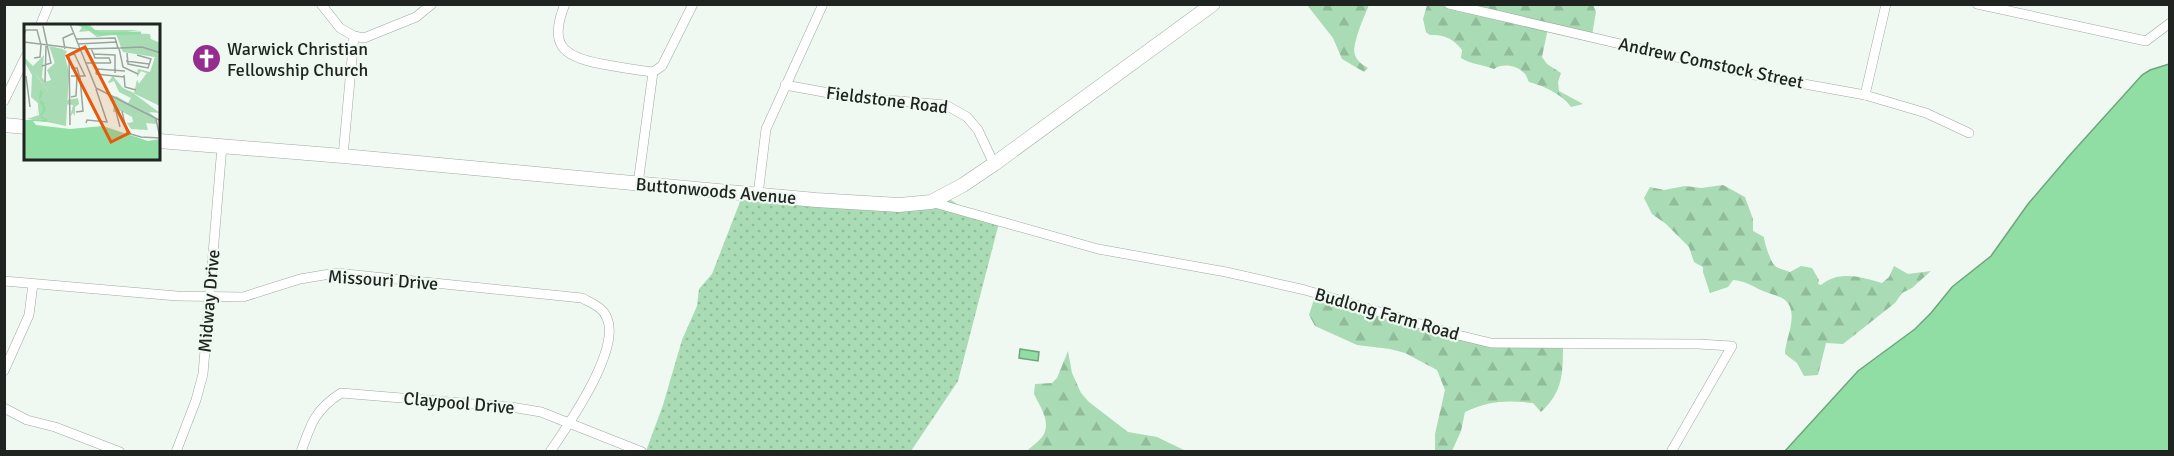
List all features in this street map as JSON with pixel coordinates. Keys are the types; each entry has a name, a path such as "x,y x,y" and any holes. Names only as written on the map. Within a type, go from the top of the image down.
{"street":[{"path":"41,24 49,4"},
{"path":"321,4 340,28 354,36 364,38 416,17 432,4"},
{"path":"565,4 558,22 559,40 570,56 590,63 652,72 662,66 693,4"},
{"path":"758,195 766,129 823,4"},
{"name":"Buttonwoods Avenue","path":"160,141 758,195 899,206 931,202 963,185 994,164 1213,4"},
{"name":"Andrew Comstock Street","path":"1449,4 1749,74 1865,95 1926,113 1969,133"},
{"path":"1865,95 1886,4"},
{"path":"1977,4 2146,40 2151,39 2169,23"},
{"path":"343,156 354,36"},
{"path":"4,101 24,60"},
{"path":"638,184 652,72"},
{"name":"Fieldstone Road","path":"785,86 851,97 946,105 967,117 978,130 994,164"},
{"path":"4,125 24,127"},
{"name":"Midway Drive","path":"176,452 196,400 203,374 222,146"},
{"name":"Budlong Farm Road","path":"931,202 1098,249 1226,272 1305,290 1491,343 1732,346 1671,452"},
{"name":"Missouri Drive","path":"4,281 209,297 243,297 300,279 336,273 582,298 598,307 607,318 610,338 588,393 550,452"},
{"path":"4,371 29,315 33,284"},
{"name":"Claypool Drive","path":"301,452 312,419 320,409 341,393 510,407 540,412 642,452"},
{"path":"4,408 27,420 55,427 120,452"}],"green space":[{"path":"1307,5 1369,5 1354,50 1357,59 1368,68 1364,72 1342,59 1333,38"},
{"path":"1427,5 1593,5 1596,12 1592,35 1548,28 1542,57 1547,64 1561,73 1558,82 1559,91 1583,104 1571,107 1552,91 1529,82 1521,70 1514,67 1501,66 1494,69 1461,58 1462,50 1452,40 1426,32 1423,19"},
{"path":"1723,185 1745,197 1753,219 1753,231 1764,237 1766,248 1778,268 1790,272 1801,266 1812,268 1819,280 1818,284 1821,285 1828,280 1843,276 1882,283 1889,277 1894,266 1908,274 1931,271 1843,344 1826,343 1818,375 1804,376 1797,363 1785,354 1792,319 1789,305 1785,300 1733,280 1728,287 1710,293 1703,267 1694,262 1689,247 1666,224 1652,214 1644,198 1650,187 1664,190 1685,186 1701,188"},
{"path":"743,194 898,205 946,197 973,214 999,223 958,381 911,451 646,451 663,405 682,340 697,306 699,289 712,274"},
{"path":"1316,293 1489,342 1563,345 1562,373 1558,389 1541,412 1533,403 1498,402 1465,412 1461,431 1452,451 1435,451 1435,434 1445,390 1437,370 1405,353 1357,345 1315,326 1309,315"},
{"path":"1068,351 1072,373 1081,393 1089,402 1128,432 1157,437 1186,451 1027,451 1041,438 1046,429 1044,413 1034,394 1035,384 1052,383 1057,378"}],"shaded area":[{"path":"2169,64 2169,451 1785,451 1858,371 1915,329 1952,287 1991,256 2028,204 2142,75"},
{"path":"1020,349 1039,352 1038,361 1019,358"}],"place":[{"name":"Warwick Christian Fellowship Church","path":"206,59"}]}
